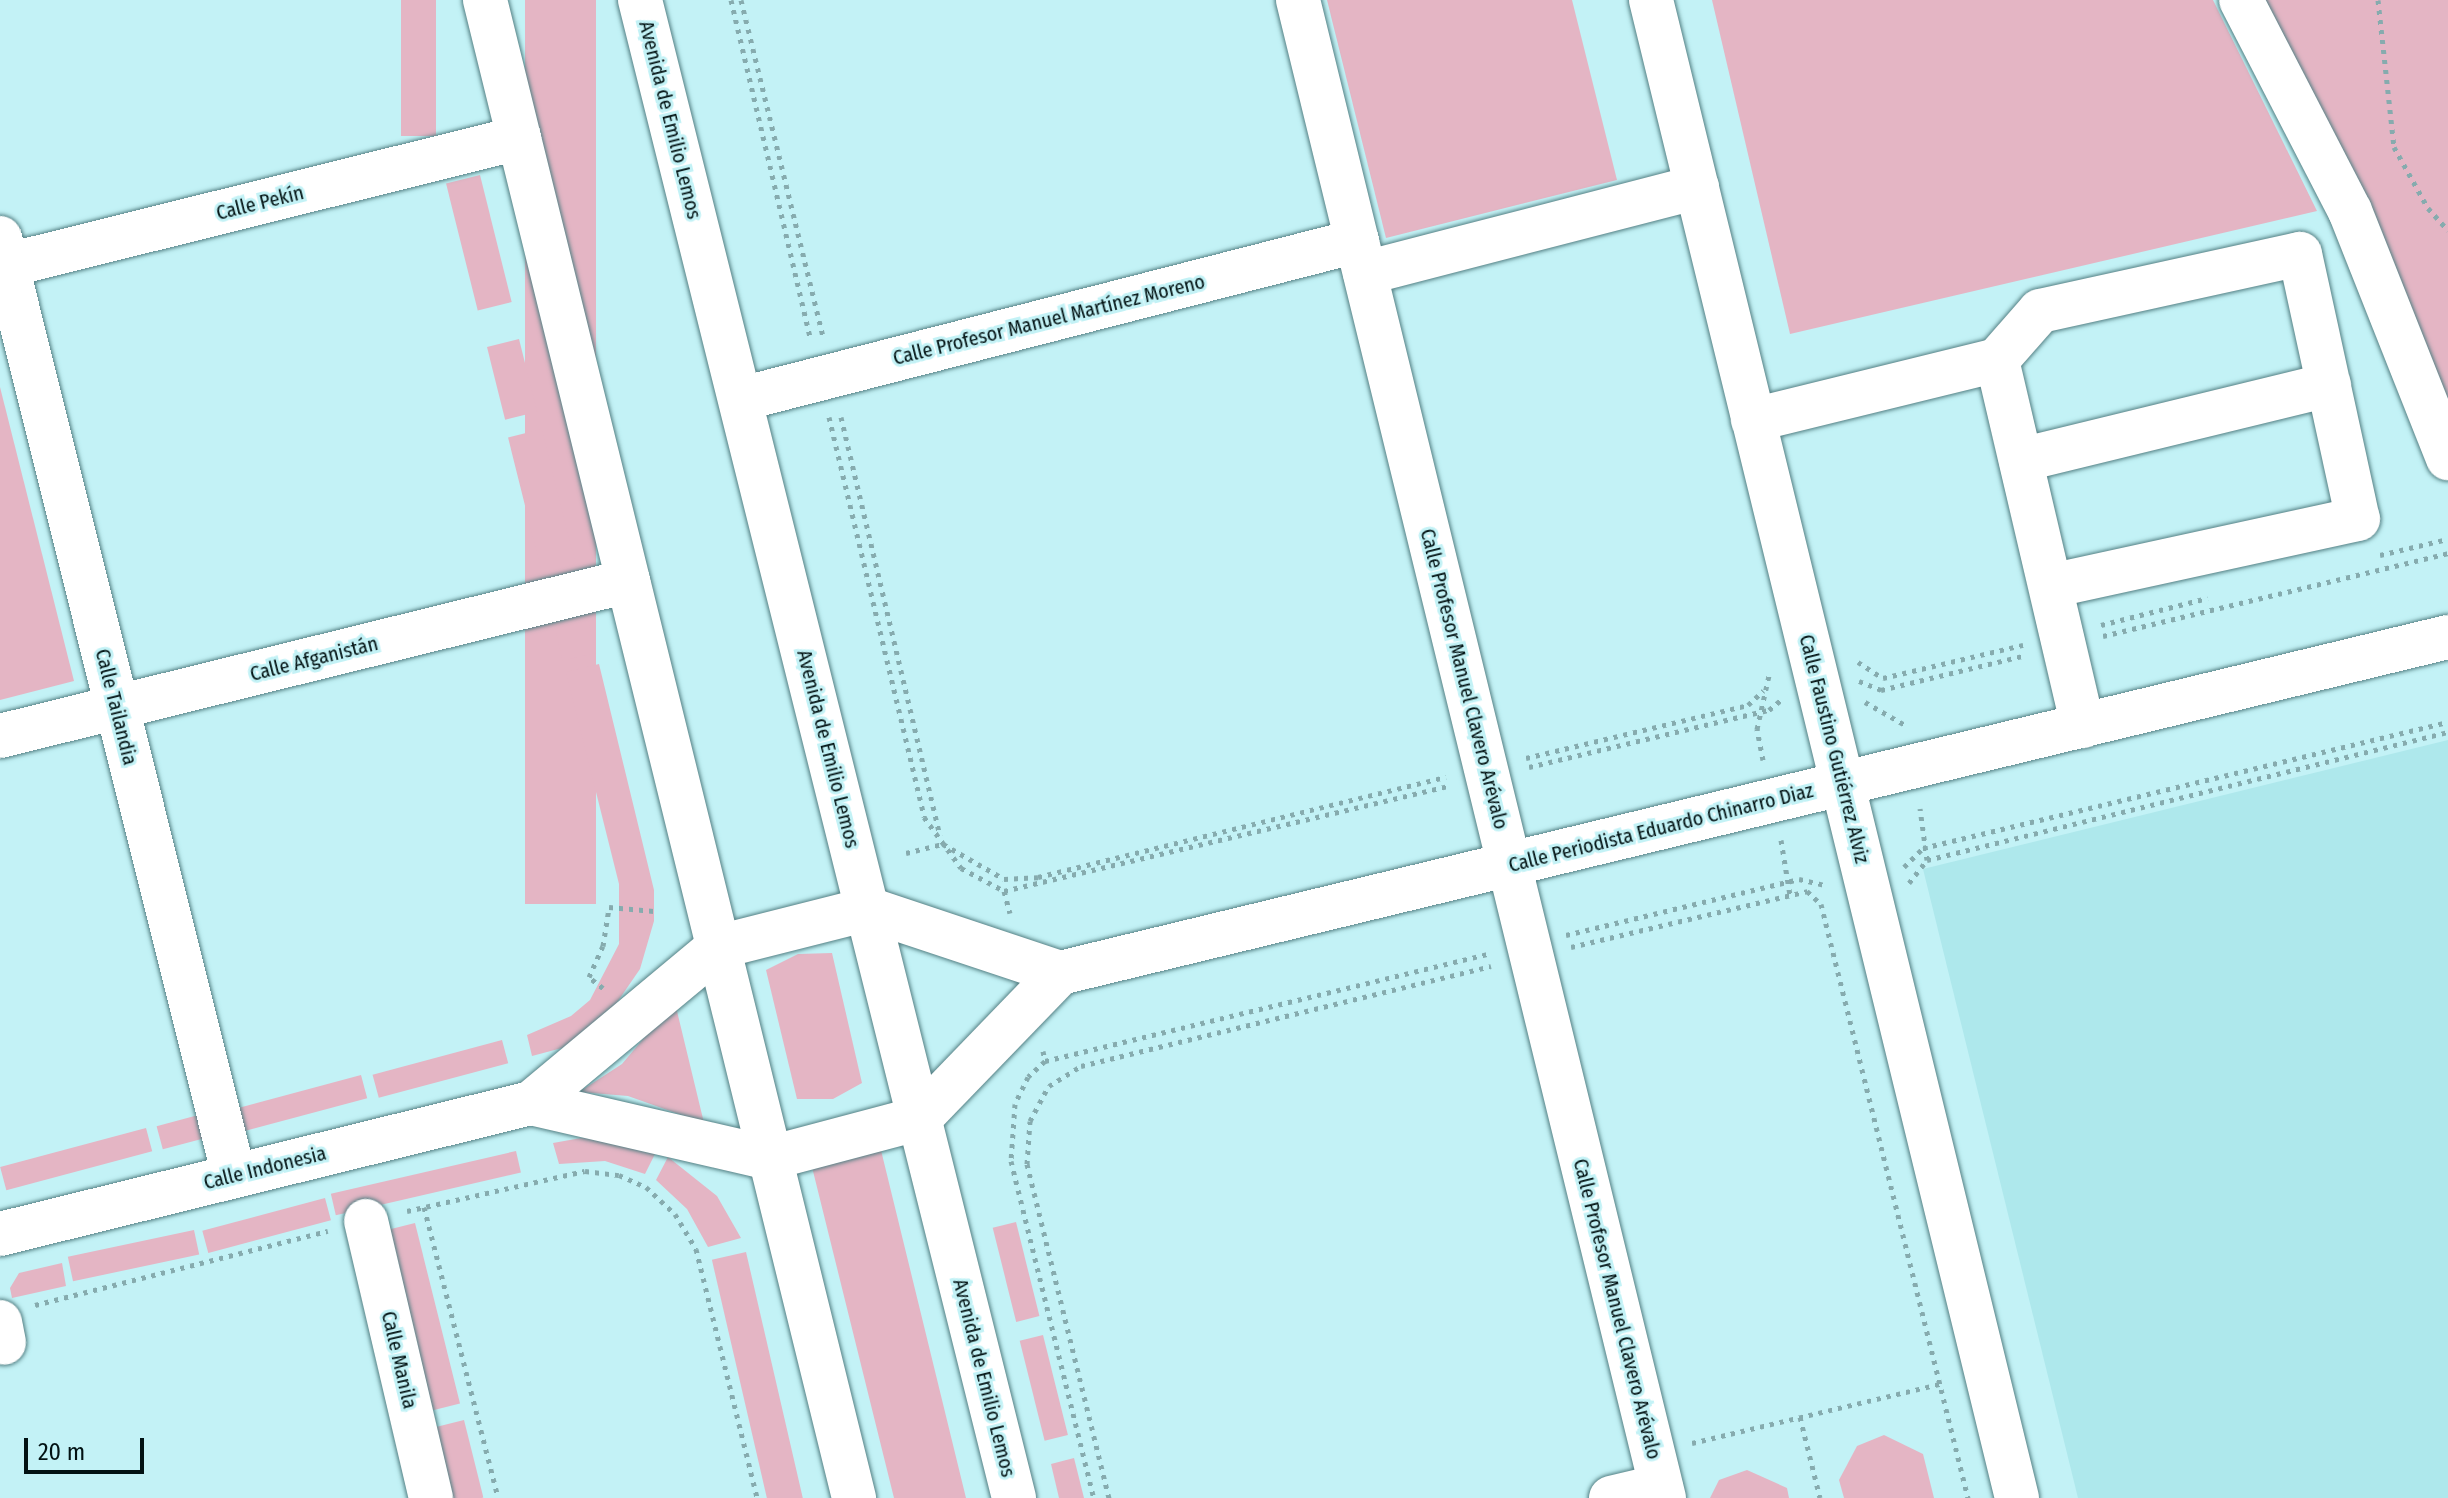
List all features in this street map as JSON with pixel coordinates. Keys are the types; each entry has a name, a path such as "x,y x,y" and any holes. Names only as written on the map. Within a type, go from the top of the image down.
{"street":[{"path":"485,0 854,1498"},
{"name":"Avenida de Emilio Lemos","path":"640,0 1014,1498"},
{"name":"Calle Profesor Manuel Clavero Arévalo","path":"1298,0 1659,1479"},
{"name":"Calle Faustino Gutiérrez Alviz","path":"1651,0 2017,1498"},
{"path":"2241,0 2350,211 2448,458"},
{"name":"Calle Pekín","path":"0,267 519,138"},
{"name":"Calle Profesor Manuel Martínez Moreno","path":"741,399 826,377 1361,257 1697,187"},
{"name":"Calle Tailandia","path":"0,238 234,1176"},
{"path":"1753,420 1997,360 2040,311 2300,254 2358,519 2051,586"},
{"path":"1997,360 2051,586 2050,644 2083,726"},
{"path":"2021,460 2329,385"},
{"name":"Calle Afganistán","path":"0,736 628,581"},
{"name":"Calle Periodista Eduardo Chinarro Diaz","path":"1060,973 2448,637"},
{"path":"868,909 1060,973 920,1118 770,1158 531,1103 718,947 868,909"},
{"name":"Calle Indonesia","path":"0,1234 531,1103"},
{"name":"Calle Manila","path":"366,1221 431,1498"},
{"path":"1611,1498 1659,1479"}],"path":[{"path":"731,0 943,844"},
{"path":"741,0 924,817 961,868 1004,891 1748,705 1763,691"},
{"path":"2378,0 2394,147 2428,208 2448,230"},
{"path":"1850,655 1883,678 2050,644 2448,553"},
{"path":"1846,675 1881,690 2050,644"},
{"path":"1763,760 1757,729 1763,691 1771,668 1781,665"},
{"path":"906,853 943,844 1004,879 1038,877 1486,772 1760,713 1786,695"},
{"path":"1892,879 1923,848 2448,722"},
{"path":"1905,889 1927,860 2448,732"},
{"path":"1919,805 1927,860"},
{"path":"1781,839 1790,895"},
{"path":"1109,1498 1027,1164 1030,1121 1049,1086 1081,1066 1788,881 1799,879 1829,886"},
{"path":"1004,891 1010,911"},
{"path":"1094,1498 1011,1161 1015,1104 1028,1077 1045,1061 1530,950 1807,891 1821,904 1968,1498"},
{"path":"609,993 589,977 603,946 609,907 654,911"},
{"path":"1040,1038 1045,1061"},
{"path":"12,1324 366,1221 585,1171 619,1175 646,1187 675,1214 696,1249 757,1498"},
{"path":"424,1207 498,1498"},
{"path":"1659,1479 1800,1417 1940,1384"},
{"path":"1800,1417 1820,1498"}],"shaded area":[{"path":"401,0 436,0 436,136 401,136"},
{"path":"525,0 596,0 596,904 525,904"},
{"path":"1327,0 1572,0 1617,180 1386,238"},
{"path":"1712,0 2213,0 2317,211 1790,334"},
{"path":"2257,0 2448,0 2448,419"},
{"path":"480,175 512,302 478,311 446,183"},
{"path":"519,339 537,412 505,420 487,347"},
{"path":"0,387 74,681 0,700"},
{"path":"542,429 579,576 545,585 508,437"},
{"path":"586,611 596,653 563,661 553,619"},
{"path":"599,664 654,890 654,921 640,969 607,1017 562,1048 532,1056 527,1035 571,1016 590,1000 619,944 619,884 566,672"},
{"path":"2448,740 2448,1498 2078,1498 1923,869"},
{"path":"832,953 862,1083 833,1099 797,1099 766,970 798,954"},
{"path":"671,1006 676,1007 704,1123 628,1096 579,1092 622,1064"},
{"path":"502,1040 508,1063 379,1098 373,1075"},
{"path":"361,1075 367,1098 244,1131 237,1108"},
{"path":"202,1114 208,1137 163,1149 157,1126"},
{"path":"146,1128 152,1151 6,1190 0,1167"},
{"path":"581,1138 608,1139 656,1152 645,1174 605,1161 559,1164 553,1143"},
{"path":"879,1142 966,1498 894,1498 810,1159 847,1160"},
{"path":"516,1151 521,1172 336,1215 331,1194"},
{"path":"668,1157 717,1196 741,1238 708,1247 687,1209 656,1180"},
{"path":"325,1198 331,1220 208,1253 202,1231"},
{"path":"1016,1222 1039,1316 1016,1322 993,1228"},
{"path":"415,1223 460,1403 424,1412 379,1232"},
{"path":"194,1230 199,1254 73,1281 68,1257"},
{"path":"746,1252 803,1498 767,1498 712,1260"},
{"path":"62,1263 66,1286 12,1298 10,1288 19,1273"},
{"path":"1043,1335 1068,1435 1045,1441 1020,1341"},
{"path":"464,1420 483,1498 446,1498 429,1429"},
{"path":"1884,1435 1923,1454 1934,1498 1844,1498 1839,1480 1857,1446"},
{"path":"1074,1458 1084,1498 1059,1498 1051,1464"},
{"path":"1747,1470 1787,1488 1789,1498 1710,1498 1719,1480"}]}
